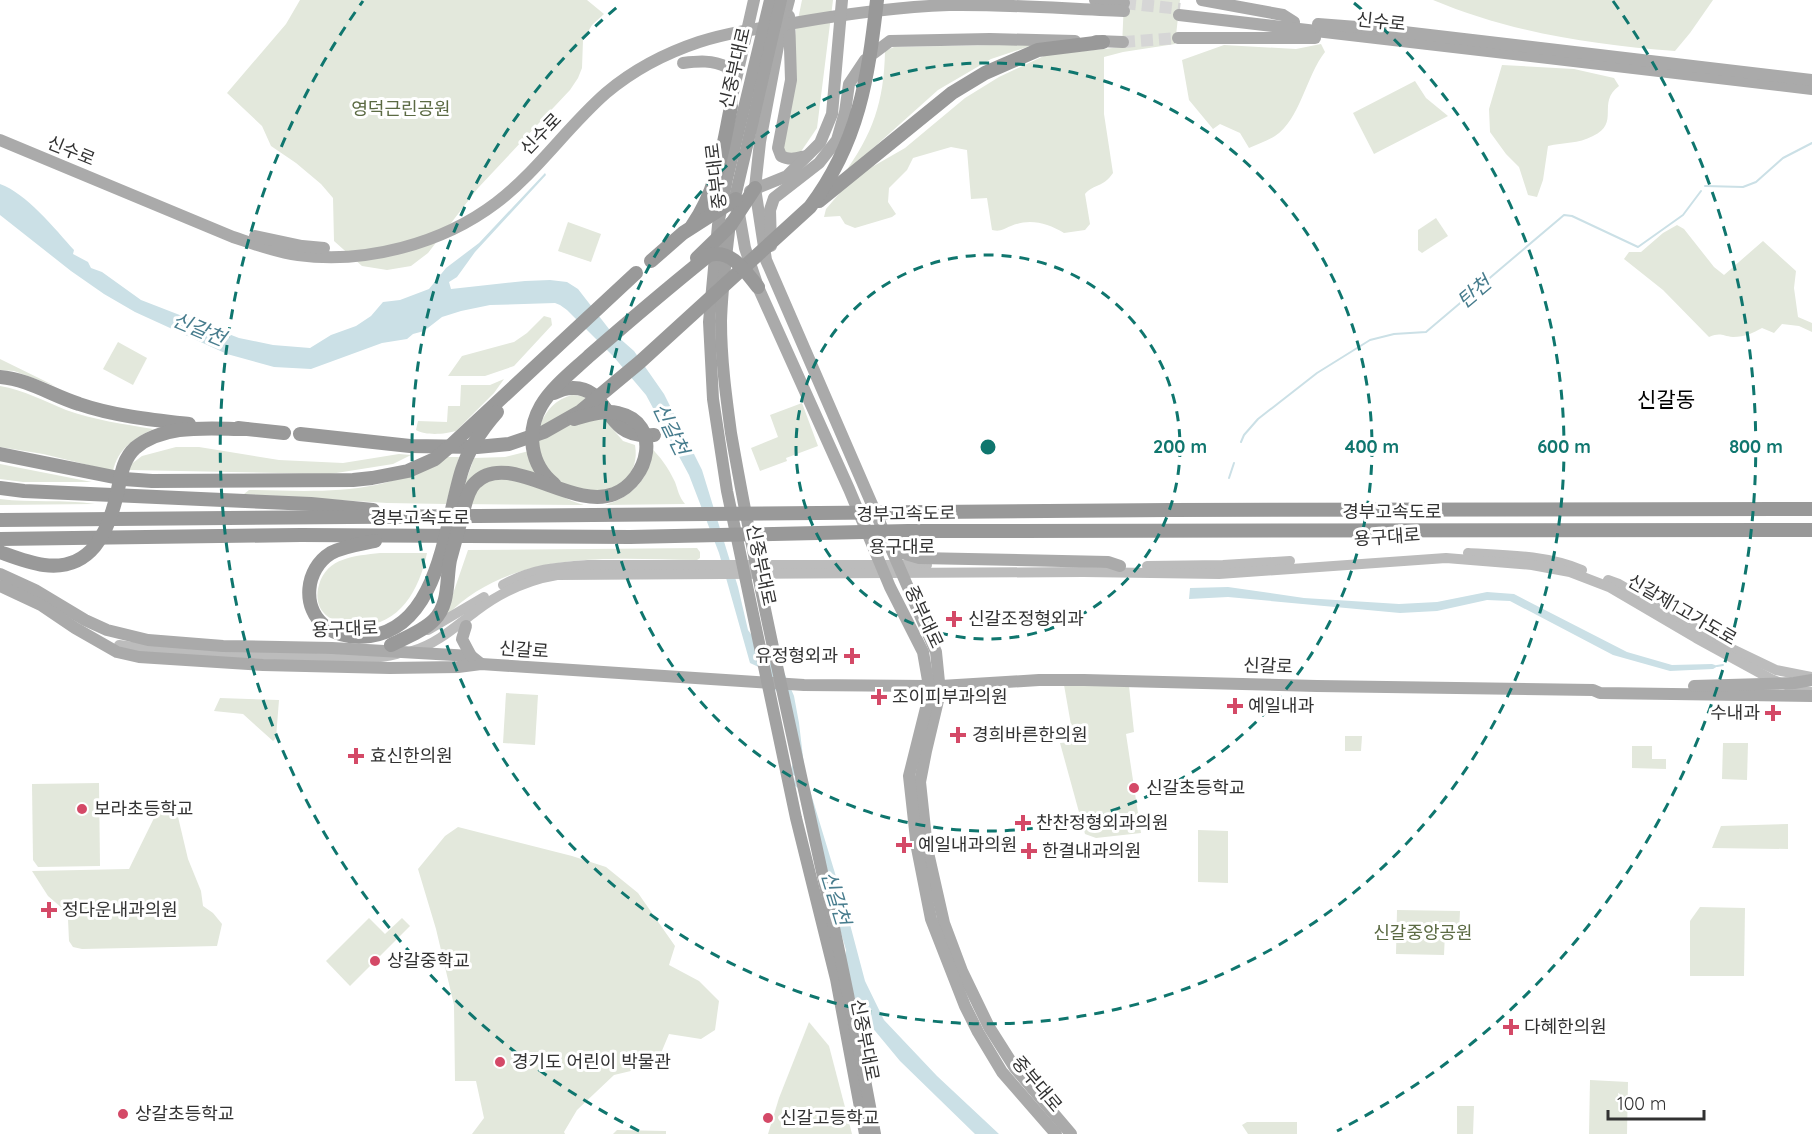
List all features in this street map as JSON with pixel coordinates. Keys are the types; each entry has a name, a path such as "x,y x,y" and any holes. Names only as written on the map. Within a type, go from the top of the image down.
{"highway":[{"name":"신중부대로","path":"770,0 718,225 709,322 712,399 727,491 796,818 836,979 865,1134"},
{"name":"신중부대로","path":"786,0 730,222 721,320 725,388 739,480 839,943 875,1134"},
{"path":"870,0 873,33"},
{"path":"810,207 838,164 861,103 877,0"},
{"path":"300,434 410,446 477,447 509,444 534,436 563,422 581,411 640,362 810,207 826,197 951,93 985,73 1038,50 1103,42"},
{"path":"692,226 710,197 732,102"},
{"path":"651,261 692,226 737,205 755,188"},
{"path":"664,292 730,226 737,205"},
{"path":"569,492 553,484 546,477 536,462 533,451 534,422 545,400 580,364 709,255 723,254 734,259 758,287"},
{"path":"0,454 137,480 353,480 408,471 435,459 636,273"},
{"path":"400,536 342,548 333,552 319,564 310,581 309,591 314,612 326,627 355,637 377,634 389,630 414,611 430,584 463,469 472,446 491,418 555,348"},
{"path":"0,377 15,379 81,405 108,412 185,424 284,433"},
{"path":"545,400 562,389 586,389 623,428 640,435 654,435"},
{"path":"393,648 429,625 442,609 451,559 466,501 474,483 489,474 505,472 580,496 599,498 622,490 641,471 646,454 644,432 634,420 612,412 595,413 563,422"},
{"path":"0,552 33,563 59,566 72,563 94,549 103,536 122,470 129,454 146,440 165,433 190,429 246,429"},
{"path":"0,488 15,491 321,505 423,515"},
{"name":"경부고속도로","path":"0,520 423,515 1812,509"},
{"name":"경부고속도로","path":"0,539 301,535 630,537 908,531 1812,530"}],"main road":[{"name":"중부대로","path":"754,0 732,102 728,147 745,248 758,287 849,489 890,587 923,652 935,686 938,705 920,782 927,848 944,923 966,980 989,1027 1015,1068 1071,1134"},
{"name":"중부대로","path":"786,0 760,142 755,188 766,260 936,652 935,686 927,704 909,776 917,848 931,919 965,1006 978,1032 1002,1072 1056,1134"},
{"path":"786,0 791,80 778,148 784,158 792,159 808,155"},
{"path":"755,188 787,176 820,143 832,114 842,0"},
{"name":"신수로","path":"0,140 236,230 268,240 302,246 366,248 398,242 455,220 485,201 518,174 602,88 633,65 662,48 687,38 738,24 926,0"},
{"name":"신수로","path":"0,134 233,237 270,249 300,255 365,255 402,248 464,224 496,203 530,172 606,93 665,56 698,42 738,32 811,20 907,8 950,5 1124,7 1095,0"},
{"path":"1202,0 1283,15 1294,22"},
{"name":"신수로","path":"1179,12 1370,28 1579,58 1349,36 1179,12"},
{"path":"1178,38 1334,39 1349,36"},
{"path":"774,281 769,219 774,198 819,164 837,140 845,112 849,84 869,57 890,41 990,39 1123,42"},
{"path":"744,40 752,53 757,69 761,121 760,142"},
{"path":"1579,58 1812,80"},
{"path":"1579,58 1812,89"},
{"path":"683,63 699,60 727,67 731,77 732,102"},
{"path":"892,550 919,558 1096,562 1120,566"},
{"name":"용구대로","path":"1083,568 1223,565 1438,552 1533,558 1570,565 1619,584 1728,646 1776,670 1812,678"},
{"name":"용구대로","path":"393,648 417,637 520,576 546,568 588,565 688,569 1083,568 1219,574 1446,558 1532,565"},
{"name":"신갈제1고가도로","path":"1532,565 1570,572 1609,586 1771,680 1812,694"},
{"name":"용구대로","path":"0,586 41,605 75,628 118,649 266,658 358,659 391,656 424,648 511,588 537,578 557,575 658,574 688,569"},
{"name":"용구대로","path":"0,574 34,590 85,620 107,630 140,639 223,646 360,650 393,648 476,660"},
{"path":"417,637 466,626 504,598 541,582 658,574"},
{"path":"466,626 462,639 476,660"},
{"path":"390,668 393,648"},
{"name":"신갈로","path":"118,649 139,657 262,665 458,667 476,660 800,684 935,686 1039,680 1084,680 1593,690 1600,693 1793,689"},
{"path":"914,686 921,670 923,652"},
{"path":"1793,689 1812,678"},
{"path":"1793,689 1812,694"}],"green space":[{"name":"영덕근린공원","path":"300,0 587,0 604,14 592,25 583,40 582,68 570,90 478,188 428,253 411,266 387,270 362,266 334,241 333,198 321,184 296,163 271,146 262,126 227,93 286,24"},
{"path":"802,0 833,0 817,128 800,153 788,156 780,152"},
{"path":"1124,0 1180,0 1175,44 1104,57 1104,114 1113,173 1106,181 1085,194 1090,224 1085,230 1064,233 1045,224 1025,222 1000,230 992,230 987,198 971,199 967,150 951,147 913,158 907,170 889,188 888,202 896,214 892,217 855,228 845,224 840,216 824,217 826,209 844,188 865,171 905,148 965,98 999,77 1046,55 1122,47"},
{"path":"1433,0 1713,0 1675,51 1582,41 1521,29"},
{"path":"1036,44 991,59 938,90 843,175 862,146 875,117 882,86 885,51 894,47"},
{"path":"1321,44 1325,52 1291,119 1275,136 1249,148 1240,133 1220,124 1213,129 1189,100 1182,60 1224,45 1296,49"},
{"path":"1502,65 1574,69 1614,78 1619,86 1612,92 1609,99 1606,125 1601,131 1582,140 1548,146 1543,180 1537,197 1528,195 1519,167 1490,132 1489,109"},
{"path":"1415,81 1426,98 1448,116 1374,154 1353,113"},
{"path":"1436,218 1448,236 1422,253 1418,250 1418,230"},
{"path":"568,222 601,234 591,262 558,251"},
{"path":"1677,225 1684,229 1714,267 1724,275 1763,241 1796,271 1794,288 1798,317 1812,323 1812,332 1799,326 1782,324 1774,333 1762,328 1741,336 1709,337 1663,290 1624,259 1629,252 1641,252 1663,233"},
{"path":"544,316 551,318 552,325 514,366 485,376 448,376 462,356 514,342"},
{"path":"118,342 147,358 133,385 103,369"},
{"path":"0,359 55,386 14,371 0,370"},
{"path":"504,379 494,393 456,431 430,434 416,430 418,421 447,422 448,406 460,406 461,385 490,385"},
{"path":"0,386 26,393 87,416 153,429 127,446 115,463 113,471 43,454 0,447"},
{"path":"572,395 583,396 587,399 623,441 635,445 634,464 626,478 613,487 596,491 578,490 562,483 548,470 540,452 539,428 556,402"},
{"path":"802,403 818,446 760,471 751,448 778,437 770,415"},
{"path":"176,447 199,447 279,460 343,463 399,454 411,455 393,464 330,474 129,470 130,465 142,456"},
{"path":"650,447 667,468 685,504 605,505 624,497 639,484 648,468"},
{"path":"529,451 549,486 563,497 584,505 458,504 474,458 505,457"},
{"path":"444,457 459,457 446,504 387,503 244,494 249,490 325,491 374,485 421,470"},
{"path":"0,464 92,482 23,482 0,479"},
{"path":"0,499 23,501 95,504 0,505"},
{"path":"697,548 700,558 697,560 596,559 531,568 500,579 471,595 445,617 468,550"},
{"path":"380,553 427,553 418,581 403,606 382,621 368,625 352,625 326,615 319,606 318,592 319,585 328,569 335,563 352,557"},
{"path":"1064,685 1129,686 1134,732 1126,734 1141,833 1096,838 1085,834 1060,743 1074,742"},
{"path":"506,693 538,695 535,745 503,743"},
{"path":"220,698 279,700 276,738 273,741 243,714 214,711"},
{"path":"1345,736 1362,736 1361,751 1345,751"},
{"path":"1723,743 1748,743 1747,780 1722,779"},
{"path":"1632,746 1652,746 1652,759 1666,759 1666,769 1632,768"},
{"path":"99,783 100,866 38,867 33,860 32,784"},
{"path":"174,800 188,859 201,891 203,906 222,924 217,946 82,949 73,947 69,941 68,919 62,908 48,896 32,871 129,869 155,816 155,810 165,801"},
{"path":"1788,824 1788,849 1712,848 1721,826"},
{"path":"458,827 606,867 638,893 675,946 669,965 699,981 719,1001 715,1030 701,1039 669,1034 656,1065 614,1075 577,1110 565,1134 472,1134 484,1118 476,1081 455,1081 454,1005 436,929 418,869 445,836"},
{"path":"1198,830 1228,831 1228,883 1198,882"},
{"path":"1700,907 1745,908 1744,976 1690,976 1690,921"},
{"name":"신갈중앙공원","path":"1397,910 1460,911 1459,933 1445,933 1444,955 1396,954"},
{"path":"369,918 385,934 402,918 410,926 350,986 326,961"},
{"path":"809,1022 829,1046 852,1134 768,1134 779,1098"},
{"path":"1590,1080 1628,1082 1627,1134 1589,1134"},
{"path":"1457,1106 1474,1106 1473,1134 1457,1134"},
{"path":"1247,1122 1297,1122 1297,1134 1248,1134 1242,1125"},
{"path":"617,1130 666,1131 666,1134 613,1134"}],"water":[{"name":"신갈천","path":"545,173 546,175 475,252 457,277 449,282 451,289 525,281 567,282 578,289 609,329 634,351 664,394 702,470 738,587 748,630 765,653 780,663 794,696 805,774 865,981 884,1020 937,1076 999,1134 975,1134 900,1061 861,1014 852,991 845,961 846,950 799,789 794,785 795,776 790,773 794,759 779,693 771,687 767,671 750,663 719,553 689,475 646,395 613,356 567,310 555,303 490,305 442,317 424,331 413,334 407,339 382,343 311,369 274,367 227,354 135,312 71,271 0,215 0,184 30,203 74,250 73,254 141,300 239,338 273,345 310,348 331,335 356,326 371,316 383,302 400,300 429,289 446,268 479,243"},
{"path":"1228,587 1304,598 1399,604 1437,602 1487,592 1514,594 1627,652 1672,665 1712,664 1718,666 1713,669 1670,671 1613,655 1510,601 1487,600 1437,611 1400,613 1228,597 1189,599 1190,588"}],"waterway":[{"name":"탄천","path":"1705,186 1743,187 1756,182 1783,158 1812,143"},
{"name":"탄천","path":"1241,442 1258,419 1317,373 1370,340 1394,334 1426,332 1564,215 1572,216 1638,247 1683,215 1701,191"},
{"name":"탄천","path":"1229,478 1234,463"},
{"path":"1717,666 1723,665"}],"tunnel":[{"path":"1124,3 1180,9"},
{"path":"1123,42 1178,38"}],"place":[{"name":"신갈조정형외과","path":"954,619"},
{"name":"유정형외과","path":"852,656"},
{"name":"조이피부과의원","path":"879,697"},
{"name":"예일내과","path":"1235,706"},
{"name":"수내과","path":"1773,713"},
{"name":"경희바른한의원","path":"958,735"},
{"name":"효신한의원","path":"356,756"},
{"name":"신갈초등학교","path":"1134,788"},
{"name":"보라초등학교","path":"82,809"},
{"name":"찬찬정형외과의원","path":"1023,823"},
{"name":"예일내과의원","path":"904,845"},
{"name":"한결내과의원","path":"1029,851"},
{"name":"정다운내과의원","path":"49,910"},
{"name":"상갈중학교","path":"375,961"},
{"name":"다혜한의원","path":"1511,1027"},
{"name":"경기도 어린이 박물관","path":"500,1062"},
{"name":"상갈초등학교","path":"123,1114"},
{"name":"신갈고등학교","path":"768,1118"}],"district":[{"name":"신갈동","path":"1666,400"}]}
